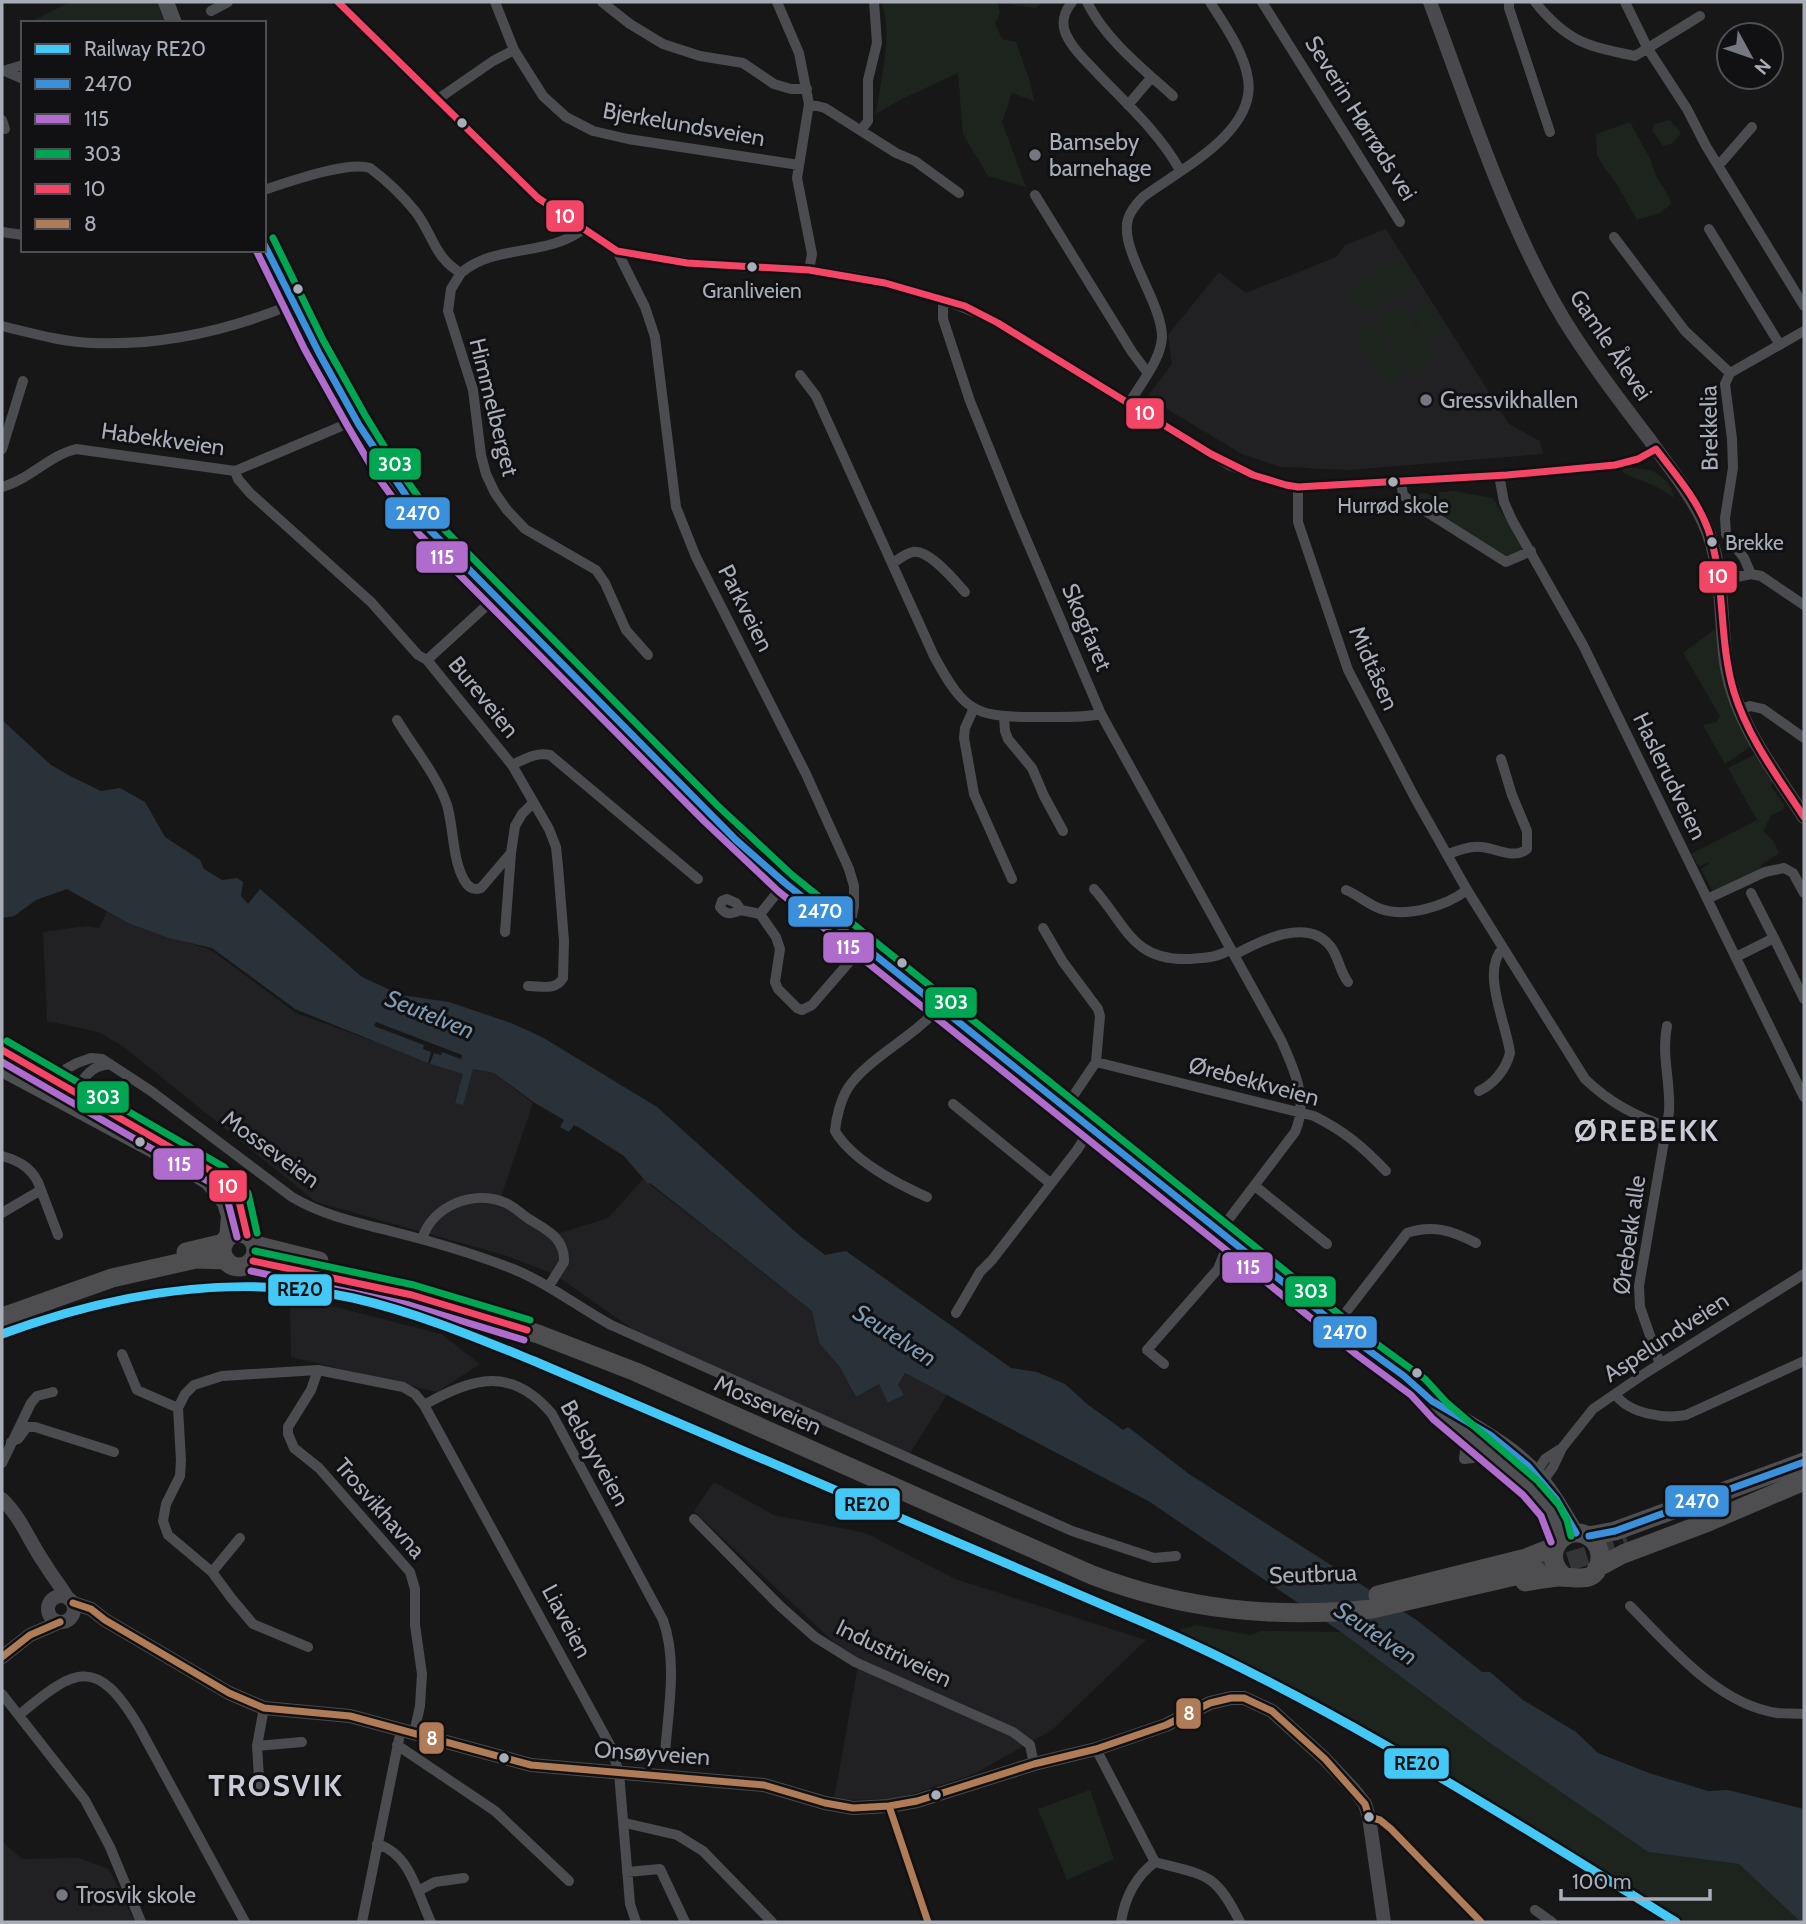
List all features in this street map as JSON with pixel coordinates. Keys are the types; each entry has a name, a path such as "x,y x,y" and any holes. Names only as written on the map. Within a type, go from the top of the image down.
{"highway":[{"path":"2,1317 112,1278 196,1259 226,1248 238,1234 251,1247"},
{"name":"Mosseveien","path":"226,1248 233,1266 241,1267 251,1247 538,1334 636,1373 1092,1575 1179,1602 1254,1607"},
{"path":"2,1308 51,1287 110,1268 226,1248"},
{"path":"1421,1594 1526,1558 1570,1539 1615,1531 1804,1462"},
{"path":"1804,1468 1627,1540 1804,1478"},
{"path":"1421,1594 1538,1579 1583,1579 1623,1554 1708,1522 1804,1478"},
{"path":"1570,1539 1599,1550 1597,1568"},
{"path":"1565,1577 1554,1561 1570,1539"},
{"path":"1421,1594 1536,1568"},
{"name":"Seutbrua","path":"1254,1607 1312,1602 1374,1602 1421,1594"}],"main road":[{"path":"166,2 173,21"},
{"path":"266,247 356,420 386,470 427,527 736,839 785,883 1238,1247 1536,1480 1570,1539"},
{"path":"2,1050 218,1175 238,1197 251,1247"},
{"path":"2,1069 208,1182 225,1203 229,1216 226,1248"}],"street":[{"path":"211,11 228,2"},
{"path":"338,2 538,198 617,251 687,263 809,270 885,283 965,306 998,323 1229,465 1268,481 1298,486 1401,482 1615,466 1638,459 1656,449"},
{"name":"Bjerkelundsveien","path":"495,2 514,50 543,96 566,117 593,131 638,141 799,165"},
{"path":"602,2 630,24 663,44 700,56 743,62 764,79 791,89 807,89"},
{"path":"777,2 799,53 809,104 797,178 811,254 809,270"},
{"path":"861,130 868,121 868,80 877,43 874,2"},
{"path":"1072,2 1063,19 1071,43 1161,141 1180,170"},
{"path":"1087,2 1126,53 1173,96"},
{"path":"1129,404 1160,347 1161,327 1134,257 1127,221 1135,205 1143,197 1228,135 1246,106 1248,78 1241,58 1212,2"},
{"name":"Severin Hørrøds vei","path":"1262,2 1400,222"},
{"name":"Gamle Ålevei","path":"1430,2 1529,254 1550,295 1580,344 1685,488 1703,519 1711,538 1719,581 1724,651 1740,710 1762,753 1804,817"},
{"path":"1509,2 1550,132"},
{"path":"1535,2 1568,36 1597,47 1635,55 1700,16"},
{"path":"1625,2 1648,49 1800,289 1804,306"},
{"path":"438,99 493,61 514,50"},
{"path":"3,70 21,66"},
{"path":"3,70 21,78"},
{"path":"1128,105 1151,78"},
{"path":"809,104 825,107 896,153 915,161 959,193"},
{"path":"1719,165 1752,127"},
{"path":"266,189 334,170 363,166 370,168 415,212 441,258 448,266 461,273 480,260 559,241 582,230"},
{"path":"1035,195 1147,372"},
{"path":"1709,229 1780,345"},
{"path":"2,232 21,235"},
{"path":"1614,237 1685,331 1730,373"},
{"name":"Parkveien","path":"617,251 651,321 659,363 676,507 684,530 806,774 849,869 854,886 852,916 843,929"},
{"name":"Himmelberget","path":"461,273 451,289 448,311 473,390 481,454 495,493 525,529 596,570 605,583 626,630 648,655"},
{"name":"Skogfaret","path":"943,299 943,319 970,401 1101,713 1281,1040 1294,1069 1301,1112"},
{"path":"2,326 64,340 92,343 131,342 216,331 293,303"},
{"name":"Brekkelia","path":"1751,574 1744,558 1727,534 1725,518 1732,468 1732,439 1725,384 1730,373 1804,331"},
{"path":"800,375 816,396 946,678 959,696 974,708 1004,717 1075,717 1101,713"},
{"path":"2,449 23,381"},
{"name":"Habekkveien","path":"3,484 16,482 63,452 76,449 235,471 356,420"},
{"name":"Bureveien","path":"235,471 250,493 372,603 418,655 427,660 512,765 549,829 556,847 564,952 561,983 555,987 528,986"},
{"name":"Haslerudveien","path":"1499,475 1504,502 1583,645 1804,1097"},
{"path":"1401,482 1404,495 1410,502 1506,562 1531,551"},
{"name":"Midtåsen","path":"1298,486 1298,522 1349,670 1371,717 1466,890 1585,1079 1613,1103 1633,1114 1667,1126"},
{"path":"893,563 912,552 925,554 965,592"},
{"path":"1719,581 1751,574 1761,576 1804,605"},
{"path":"427,660 496,597"},
{"path":"1740,710 1750,706 1763,709 1804,738"},
{"path":"974,708 965,728 964,738 974,794 1013,879"},
{"path":"1004,717 1008,739 1032,768 1063,831"},
{"path":"397,720 446,804 460,872 466,883 476,890 481,888 511,853"},
{"path":"512,765 531,755 550,755 698,878"},
{"path":"1447,855 1473,847 1514,854 1527,849 1527,831 1512,796 1501,759"},
{"path":"505,932 515,826 533,803"},
{"path":"1707,899 1777,868 1789,869 1803,887"},
{"path":"760,914 785,883"},
{"path":"1094,889 1132,938 1150,954 1172,959 1218,957 1276,937 1307,933 1316,935 1329,944 1343,976 1349,982"},
{"path":"1346,890 1382,910 1413,910 1441,906 1466,890"},
{"path":"1751,893 1804,999"},
{"path":"741,910 760,914 776,937 780,949 775,982 778,989 802,1010 811,1005 857,953"},
{"path":"1043,928 1063,962 1098,1009 1100,1016 1096,1062 1065,1108"},
{"path":"1736,957 1774,938"},
{"path":"1479,1091 1489,1086 1497,1077 1507,1063 1510,1053 1494,986 1497,958 1503,948"},
{"path":"927,1197 882,1175 842,1142 835,1131 845,1095 855,1080 921,1027 939,1007"},
{"name":"Ørebekk alle","path":"1660,1364 1640,1307 1639,1286 1667,1126 1670,1087 1664,1049 1667,1026"},
{"name":"Mosseveien","path":"56,1080 66,1069 91,1058 102,1059 151,1091 292,1197 312,1209 422,1239 512,1269 549,1286 573,1304 611,1325 1050,1522 1091,1539 1154,1558 1176,1556"},
{"name":"Ørebekkveien","path":"1096,1062 1301,1112 1342,1130 1363,1146 1386,1171"},
{"path":"56,1080 57,1100 74,1090 90,1070 110,1065"},
{"path":"953,1104 1051,1183"},
{"path":"1219,1231 1295,1132 1301,1112"},
{"path":"956,1313 979,1272 992,1260 1094,1131"},
{"path":"2,1156 23,1164 37,1178 58,1235"},
{"path":"1255,1186 1327,1244"},
{"path":"2,1213 41,1190"},
{"path":"422,1239 429,1222 455,1203 481,1197 506,1203 550,1231 562,1248 564,1262 549,1286"},
{"path":"1336,1325 1407,1233 1418,1229 1443,1229 1453,1231 1476,1244"},
{"path":"1164,1364 1147,1350 1218,1269 1236,1261 1238,1247"},
{"name":"Aspelundveien","path":"1536,1480 1553,1467 1562,1448 1593,1409 1804,1274"},
{"path":"122,1354 137,1390 178,1408"},
{"path":"1615,1394 1627,1405 1659,1416 1686,1415 1804,1361"},
{"path":"308,1647 253,1624 212,1572 167,1535 163,1521 166,1504 180,1476 178,1408 185,1394 194,1385 222,1376 318,1370 403,1387 415,1394 424,1405"},
{"name":"Trosvikhavna","path":"318,1370 311,1390 288,1427 288,1434 294,1448 318,1468 410,1572 415,1589 415,1625 422,1674 420,1706 408,1731"},
{"name":"Belsbyveien","path":"424,1405 463,1386 495,1379 528,1390 540,1399 552,1414 663,1620 669,1637 671,1670 665,1754"},
{"path":"2,1463 31,1403 37,1396 52,1392"},
{"name":"Liaveien","path":"424,1405 611,1747 620,1773 630,1904 636,1922"},
{"path":"11,1442 18,1439 27,1427 36,1427 114,1452"},
{"name":"Onsøyveien","path":"2,1499 70,1600 91,1609 105,1620 229,1693 264,1708 349,1716 530,1765 764,1784 853,1808 889,1807 919,1801 1034,1764 1096,1749 1166,1725 1210,1703 1244,1698 1272,1711 1325,1759 1365,1804 1369,1817"},
{"name":"Industriveien","path":"694,1519 780,1606 815,1637 855,1662 1013,1732 1030,1745 1034,1764"},
{"path":"212,1572 240,1538"},
{"name":"Onsøyveien","path":"46,1566 49,1605"},
{"path":"2,1657 30,1635 65,1620 74,1611 70,1600 58,1596 30,1635"},
{"path":"49,1605 51,1617 65,1620"},
{"path":"1630,1606 1695,1671 1721,1689 1749,1704 1776,1713 1804,1714"},
{"name":"Onsøyveien","path":"65,1620 105,1620"},
{"path":"19,1715 65,1680 96,1678 106,1683 124,1702 139,1727 245,1922"},
{"path":"2,1695 85,1800 110,1847 141,1922"},
{"path":"260,1793 257,1746 264,1708"},
{"path":"362,1922 397,1745 408,1731"},
{"path":"257,1746 302,1742"},
{"path":"397,1745 495,1811 569,1881"},
{"path":"1096,1749 1155,1862 1205,1875 1222,1888 1240,1922"},
{"path":"889,1807 928,1922"},
{"path":"1384,1922 1369,1817 1380,1820 1391,1829 1481,1922"},
{"path":"625,1823 670,1833 704,1850 772,1922"},
{"path":"377,1844 398,1855 431,1922"},
{"path":"1121,1922 1131,1888 1140,1874 1155,1862"},
{"path":"627,1871 660,1869 685,1922"},
{"path":"418,1891 435,1882 464,1878"},
{"path":"1535,1910 1552,1922"}],"shaded area":[{"path":"70,2 159,2 167,21 33,21"},
{"path":"881,2 1043,2 1036,8 998,3 1000,13 995,23 1002,39 1016,42 1034,101 1012,93 1002,122 1026,187 988,176 963,134 958,73 876,114 886,42 885,14"},
{"path":"1670,120 1681,133 1673,143 1663,146 1652,130 1655,124"},
{"path":"1630,122 1671,204 1660,213 1637,220 1597,155 1596,134"},
{"name":"Hurrød skole","path":"1386,229 1509,424 1540,441 1543,454 1350,470 1280,467 1242,454 1147,397 1172,364 1168,335 1219,272 1246,293 1336,257 1345,245"},
{"path":"1399,256 1416,283 1362,315 1346,289"},
{"path":"1429,302 1447,331 1429,341 1412,313"},
{"path":"1402,303 1436,358 1409,374 1376,320"},
{"path":"1372,321 1404,373 1385,385 1352,333"},
{"path":"1625,468 1646,469 1660,476 1672,489 1675,498 1622,471"},
{"path":"1454,491 1493,498 1525,550 1506,557 1411,498 1409,494 1432,495"},
{"path":"1715,629 1722,671 1751,746 1725,764 1703,725 1717,722 1720,716 1683,653"},
{"path":"1756,754 1773,783 1771,786 1784,805 1783,810 1771,815 1763,831 1772,839 1779,853 1761,865 1762,870 1722,889 1712,890 1701,869 1709,864 1708,862 1701,866 1691,854 1757,820 1728,768"},
{"path":"107,912 128,923 211,950 296,1013 464,1074 455,1102 463,1104 473,1069 494,1073 533,1103 499,1203 560,1233 608,1218 643,1179 812,1311 819,1343 839,1366 856,1397 879,1384 889,1403 904,1395 898,1385 905,1373 947,1395 908,1456 654,1344 554,1274 504,1255 316,1202 124,1047 98,1032 47,1021 43,932 86,926 99,928"},
{"path":"297,1297 441,1334 480,1364 437,1392 291,1357 290,1304"},
{"path":"714,1482 774,1515 866,1533 955,1579 1146,1640 1052,1730 974,1774 896,1799 834,1800 858,1665 694,1511"},
{"path":"1196,1625 1251,1635 1261,1631 1341,1632 1487,1741 1648,1852 1739,1864 1804,1922 1682,1922 1341,1714 1177,1631"},
{"path":"1090,1790 1114,1859 1067,1880 1038,1809"},
{"name":"Trosvik skole","path":"2,1841 22,1859 79,1858 109,1869 135,1922 2,1922"}],"water":[{"name":"Seutelven","path":"2,720 51,765 70,776 101,791 120,788 145,802 165,837 200,860 204,869 222,880 237,878 243,882 241,896 248,904 260,889 362,977 401,995 449,1002 511,1023 542,1037 657,1107 799,1235 825,1255 846,1251 1011,1368 1037,1372 1065,1384 1123,1430 1128,1427 1189,1474 1418,1621 1482,1672 1490,1672 1523,1700 1576,1732 1598,1753 1649,1773 1708,1791 1728,1790 1804,1809 1804,1922 1739,1864 1648,1852 1487,1741 1341,1632 1150,1502 905,1373 898,1385 904,1395 888,1403 879,1384 856,1397 839,1366 819,1343 812,1311 648,1184 624,1156 574,1125 569,1132 560,1127 564,1120 494,1073 473,1069 463,1105 455,1103 463,1074 428,1063 295,1009 212,948 169,938 128,923 67,889 36,900 14,916 2,918"}],"pier":[{"path":"376,1022 462,1055 461,1059 442,1052 441,1055 434,1053 428,1063 431,1052 423,1049 424,1045 374,1026"}],"tunnel":[{"path":"1541,1570 1628,1543"}],"rail line":[{"name":"RE20","path":"2,1334 88,1307 175,1291 219,1287 308,1290 353,1298 422,1318 534,1361 1219,1657 1418,1764 1676,1922"}],"transit line":[{"name":"10","path":"338,2 538,198 617,251 687,263 809,270 885,283 965,306 998,323 1211,454 1253,475 1298,487 1507,475 1615,465 1638,459 1656,449 1692,497 1708,529 1717,569 1729,672 1740,709 1764,757 1804,817"},
{"name":"303","path":"273,238 323,340 365,415 395,464 435,520 718,806 792,875 1370,1339 1425,1379 1447,1403 1537,1480 1559,1505 1571,1536"},
{"name":"2470","path":"266,248 359,425 427,527 736,840 785,883 1432,1401 1490,1435 1528,1466 1556,1499 1576,1533"},
{"name":"115","path":"257,252 305,350 347,425 377,476 419,534 704,821 778,891 1357,1355 1411,1395 1433,1419 1523,1495 1541,1516 1551,1542"},
{"name":"303","path":"7,1041 224,1167 248,1193 257,1233"},
{"name":"10","path":"2,1050 218,1175 238,1197 247,1235"},
{"name":"115","path":"2,1062 211,1183 228,1202 237,1237"},
{"name":"303","path":"255,1251 414,1285 530,1320"},
{"name":"10","path":"253,1261 412,1295 527,1330"},
{"name":"115","path":"251,1271 409,1305 524,1340"},
{"name":"2470","path":"1589,1536 1615,1531 1804,1462"},
{"name":"8","path":"73,1603 91,1609 105,1620 229,1693 264,1708 350,1716 531,1765 764,1785 825,1803 853,1808 917,1801 1034,1764 1096,1749 1166,1725 1210,1703 1244,1698 1272,1711 1325,1759 1365,1804 1369,1817 1380,1820 1391,1829 1481,1922"},
{"name":"8","path":"2,1657 30,1635 60,1622"},
{"name":"8","path":"889,1806 928,1922"}],"place":[{"name":"Bamseby barnehage","path":"1035,155"},
{"name":"Granliveien","path":"752,267"},
{"name":"Gressvikhallen","path":"1426,400"},
{"name":"Hurrød skole","path":"1393,482"},
{"name":"Brekke","path":"1712,542"},
{"name":"Trosvik skole","path":"62,1895"}],"district":[{"name":"ØREBEKK","path":"1647,1130"},
{"name":"TROSVIK","path":"276,1785"}]}
